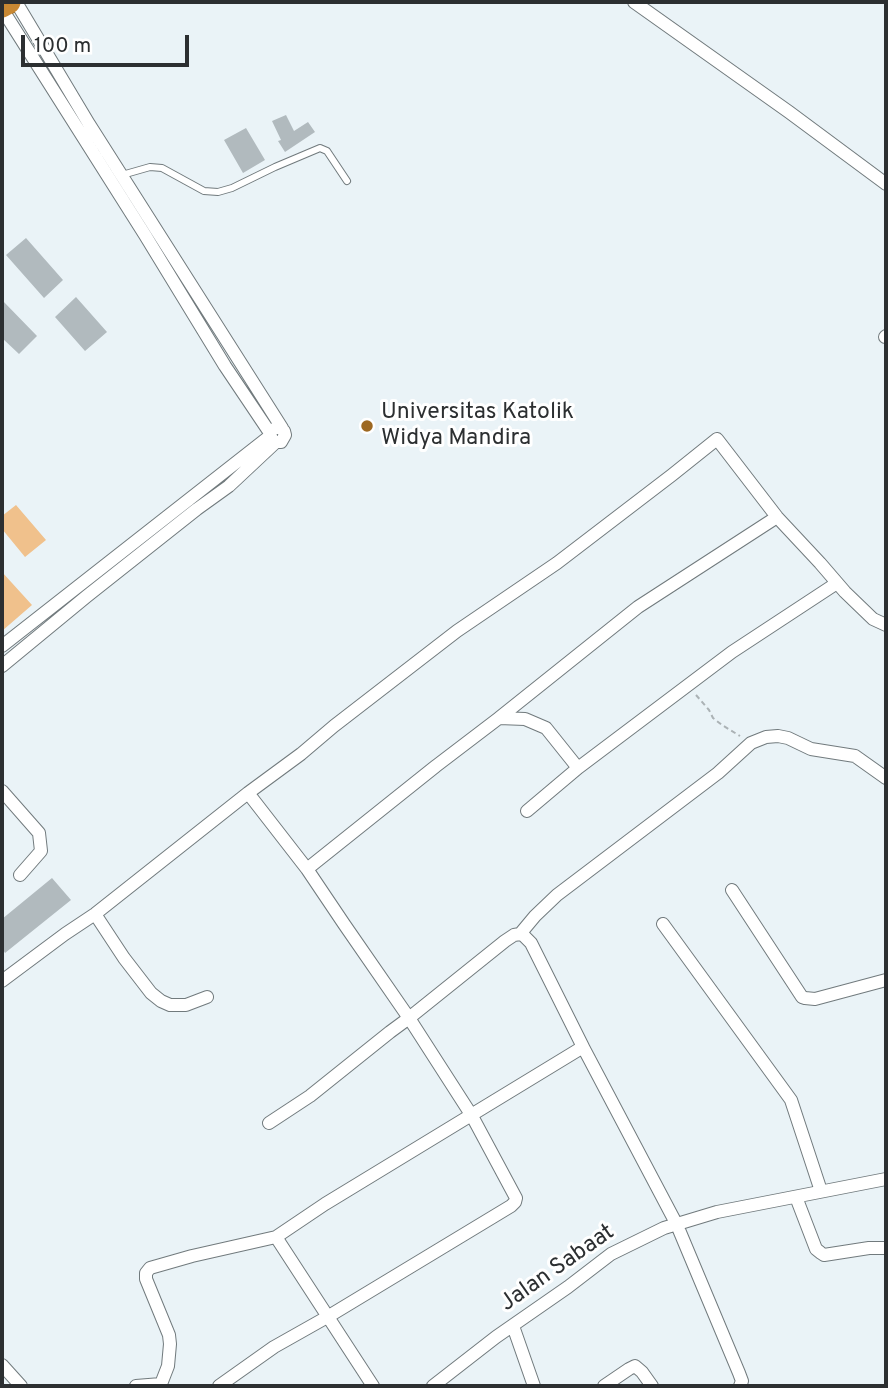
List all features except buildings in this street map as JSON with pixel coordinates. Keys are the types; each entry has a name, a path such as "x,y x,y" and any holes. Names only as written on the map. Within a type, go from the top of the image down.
{"highway":[{"path":"2,8 9,2"}],"street":[{"path":"16,2 89,124 157,229 274,435"},
{"path":"634,2 886,184"},
{"path":"2,8 225,366 274,435"},
{"path":"145,235 157,229"},
{"path":"2,646 274,435"},
{"path":"2,666 229,486 274,435"},
{"path":"2,981 95,914 457,631 557,564 716,439 777,517 845,592 873,619 886,625"},
{"path":"307,869 638,607 777,517"},
{"path":"527,811 578,768 689,685 837,583"},
{"path":"499,718 525,719 546,728 578,768"},
{"path":"520,934 557,895 718,773 751,743 766,737 788,737 811,749 855,756 886,778"},
{"path":"2,791 39,834 41,850 20,875"},
{"path":"219,1386 260,1356 496,1216 515,1202 515,1194 472,1116 409,1018 307,869 248,793"},
{"path":"732,890 805,999 815,999 886,980"},
{"path":"95,914 124,958 151,993 161,1001 170,1005 186,1005 206,997"},
{"path":"663,924 791,1100 821,1191"},
{"path":"269,1123 310,1096 514,935 524,936 531,943 677,1225 739,1373 742,1381 740,1386"},
{"path":"135,1386 161,1384 168,1366 169,1335 146,1279 150,1268 276,1237 334,1198 583,1047"},
{"name":"Jalan Sabaat","path":"433,1386 611,1254 664,1228 717,1212 886,1179"},
{"path":"796,1197 816,1249 824,1255 886,1248"},
{"path":"276,1237 373,1386"},
{"path":"513,1326 534,1386"},
{"path":"2,1365 21,1386"},
{"path":"604,1386 635,1366 652,1386"}],"lane":[{"path":"122,174 162,167 204,191 218,192 320,148 327,150 347,181"}],"path":[{"path":"689,685 713,718 751,743"}],"shaded area":[{"path":"16,505 46,540 25,557 2,529 2,516"},
{"path":"2,572 32,605 2,631"}],"place":[{"name":"Universitas Katolik Widya Mandira","path":"367,426"}]}
